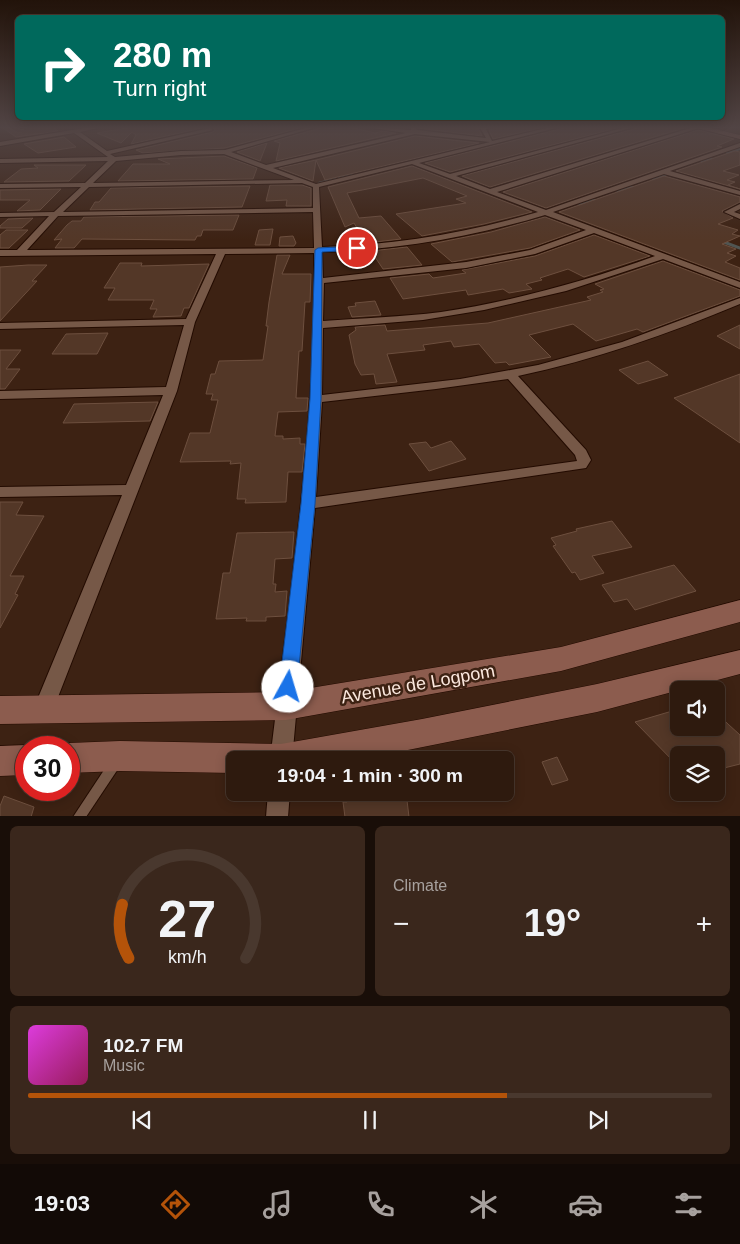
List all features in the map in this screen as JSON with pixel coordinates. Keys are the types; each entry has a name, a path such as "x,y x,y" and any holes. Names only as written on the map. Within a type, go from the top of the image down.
{"main road":[{"name":"Avenue de Logpom","path":"0,710 286,706 561,659 740,611"},
{"path":"326,751 422,734 597,698 740,662"},
{"path":"80,758 120,756 226,758"},
{"path":"0,761 15,760"}],"street":[{"path":"20,252 55,215 109,164"},
{"path":"258,164 312,184"},
{"path":"266,167 278,164"},
{"path":"0,186 312,184 409,164"},
{"path":"417,164 740,285"},
{"path":"450,176 494,164"},
{"path":"491,191 576,164"},
{"path":"0,253 318,250 396,246 490,228 547,212 681,164"},
{"path":"661,171 740,193"},
{"path":"282,751 308,504 316,399 319,281 316,210 312,184"},
{"path":"740,206 728,212 740,217"},
{"path":"0,216 316,210"},
{"path":"319,281 427,271 485,262 532,252 595,230"},
{"path":"43,710 170,391 190,322 222,251"},
{"path":"318,325 457,312 512,302 598,280 664,256"},
{"path":"316,399 440,385 510,374 597,354 664,332 740,301"},
{"path":"0,326 190,322"},
{"path":"308,504 580,465 584,460 581,453 510,374"},
{"path":"0,395 170,391"},
{"path":"0,492 131,490"},
{"path":"277,816 278,801"}],"lane":[{"path":"79,816 120,756"}],"building":[{"path":"133,164 246,164 257,168 253,179 118,181"},
{"path":"297,164 315,164 313,181 279,168"},
{"path":"318,164 391,164 325,180"},
{"path":"428,164 480,164 450,172"},
{"path":"506,164 565,164 490,187 462,176"},
{"path":"591,164 673,164 546,208 503,192"},
{"path":"696,164 740,164 723,171 739,175 727,180 735,182 728,185 740,189 676,171"},
{"path":"34,165 86,165 69,181 4,182 21,169 38,168"},
{"path":"412,166 532,212 422,236 396,214 466,203 456,199 467,196 423,178 347,193 359,218 381,216 401,239 366,243 354,223 345,227 328,187"},
{"path":"664,176 740,197 740,202 722,211 733,218 718,224 738,230 732,234 740,236 722,244 736,249 727,253 736,256 725,262 740,268 740,280 559,212"},
{"path":"270,185 302,185 311,188 311,206 286,206 287,200 266,201"},
{"path":"250,186 242,207 90,210 95,202 99,202 111,188"},
{"path":"61,189 40,210 17,211 30,200 0,200 0,190"},
{"path":"239,215 233,230 203,230 201,236 197,236 195,240 82,239 74,248 55,248 62,239 54,240 67,225 72,221 81,221 84,217"},
{"path":"545,217 580,230 530,248 452,262 431,244 491,232"},
{"path":"33,218 22,228 0,228 8,219"},
{"path":"273,229 270,245 255,245 259,230"},
{"path":"6,230 28,230 9,248 0,248 0,235"},
{"path":"594,235 650,256 584,277 568,269 540,278 542,280 526,284 532,289 509,293 503,289 468,295 466,290 403,299 390,278 429,274 433,278 466,273 462,270 535,256"},
{"path":"293,236 296,243 294,246 279,246 280,237"},
{"path":"407,247 422,265 383,269 371,251"},
{"path":"277,255 290,255 282,274 311,274 310,302 305,302 302,351 299,351 296,398 308,398 307,411 278,412 275,436 283,436 283,439 300,438 300,444 305,444 302,472 288,472 286,502 245,503 246,499 237,499 241,463 230,464 231,461 180,462 190,433 210,433 218,400 211,400 213,394 206,394 211,374 215,374 219,361 263,360 269,302"},
{"path":"663,261 740,290 740,296 643,332 637,329 596,341 573,324 529,335 551,357 509,365 506,362 495,363 479,344 454,347 451,341 423,345 425,350 387,354 397,382 376,384 374,374 361,375 355,364 349,335 356,330 355,327 385,325 387,331 488,323 591,300 587,297 603,292 600,290 604,289 595,284"},
{"path":"120,263 142,263 141,266 209,264 189,308 184,308 181,316 153,317 157,309 150,309 154,300 108,300 115,288 104,288"},
{"path":"47,265 32,281 37,281 0,321 0,267"},
{"path":"375,301 381,315 352,317 348,307 356,306 355,303"},
{"path":"740,325 740,349 717,336"},
{"path":"108,333 97,354 52,354 66,334"},
{"path":"0,350 21,350 6,369 20,369 5,389 0,389"},
{"path":"648,361 668,375 638,384 619,370"},
{"path":"740,374 740,443 674,398 702,388"},
{"path":"158,402 150,421 63,423 74,404"},
{"path":"451,441 466,459 429,471 409,444 426,442 431,448"},
{"path":"0,502 23,502 16,515 44,516 10,576 24,576 15,594 18,595 0,628"},
{"path":"612,521 632,547 592,556 604,573 580,580 575,572 572,573 553,546 556,545 551,538 577,531 576,529"},
{"path":"294,532 292,558 275,559 273,584 276,584 275,592 287,591 285,616 266,617 266,621 246,621 247,618 216,619 223,573 230,573 237,533"},
{"path":"674,565 696,591 635,610 627,599 614,602 602,585"},
{"path":"670,712 670,736 725,736 725,721 740,735 740,764 725,768 725,746 670,746 670,758 635,722"},
{"path":"557,757 568,780 552,785 542,762"},
{"path":"4,796 34,807 31,816 0,816 0,806"},
{"path":"407,801 409,816 345,816 343,802"}],"waterway":[{"path":"339,178 353,175"},
{"path":"653,179 665,175"},
{"path":"319,183 336,179"},
{"path":"618,192 632,187"},
{"path":"580,205 594,200"},
{"path":"721,241 740,248"}],"route":[{"path":"288,687 308,504 316,399 318,250 357,248"}]}
